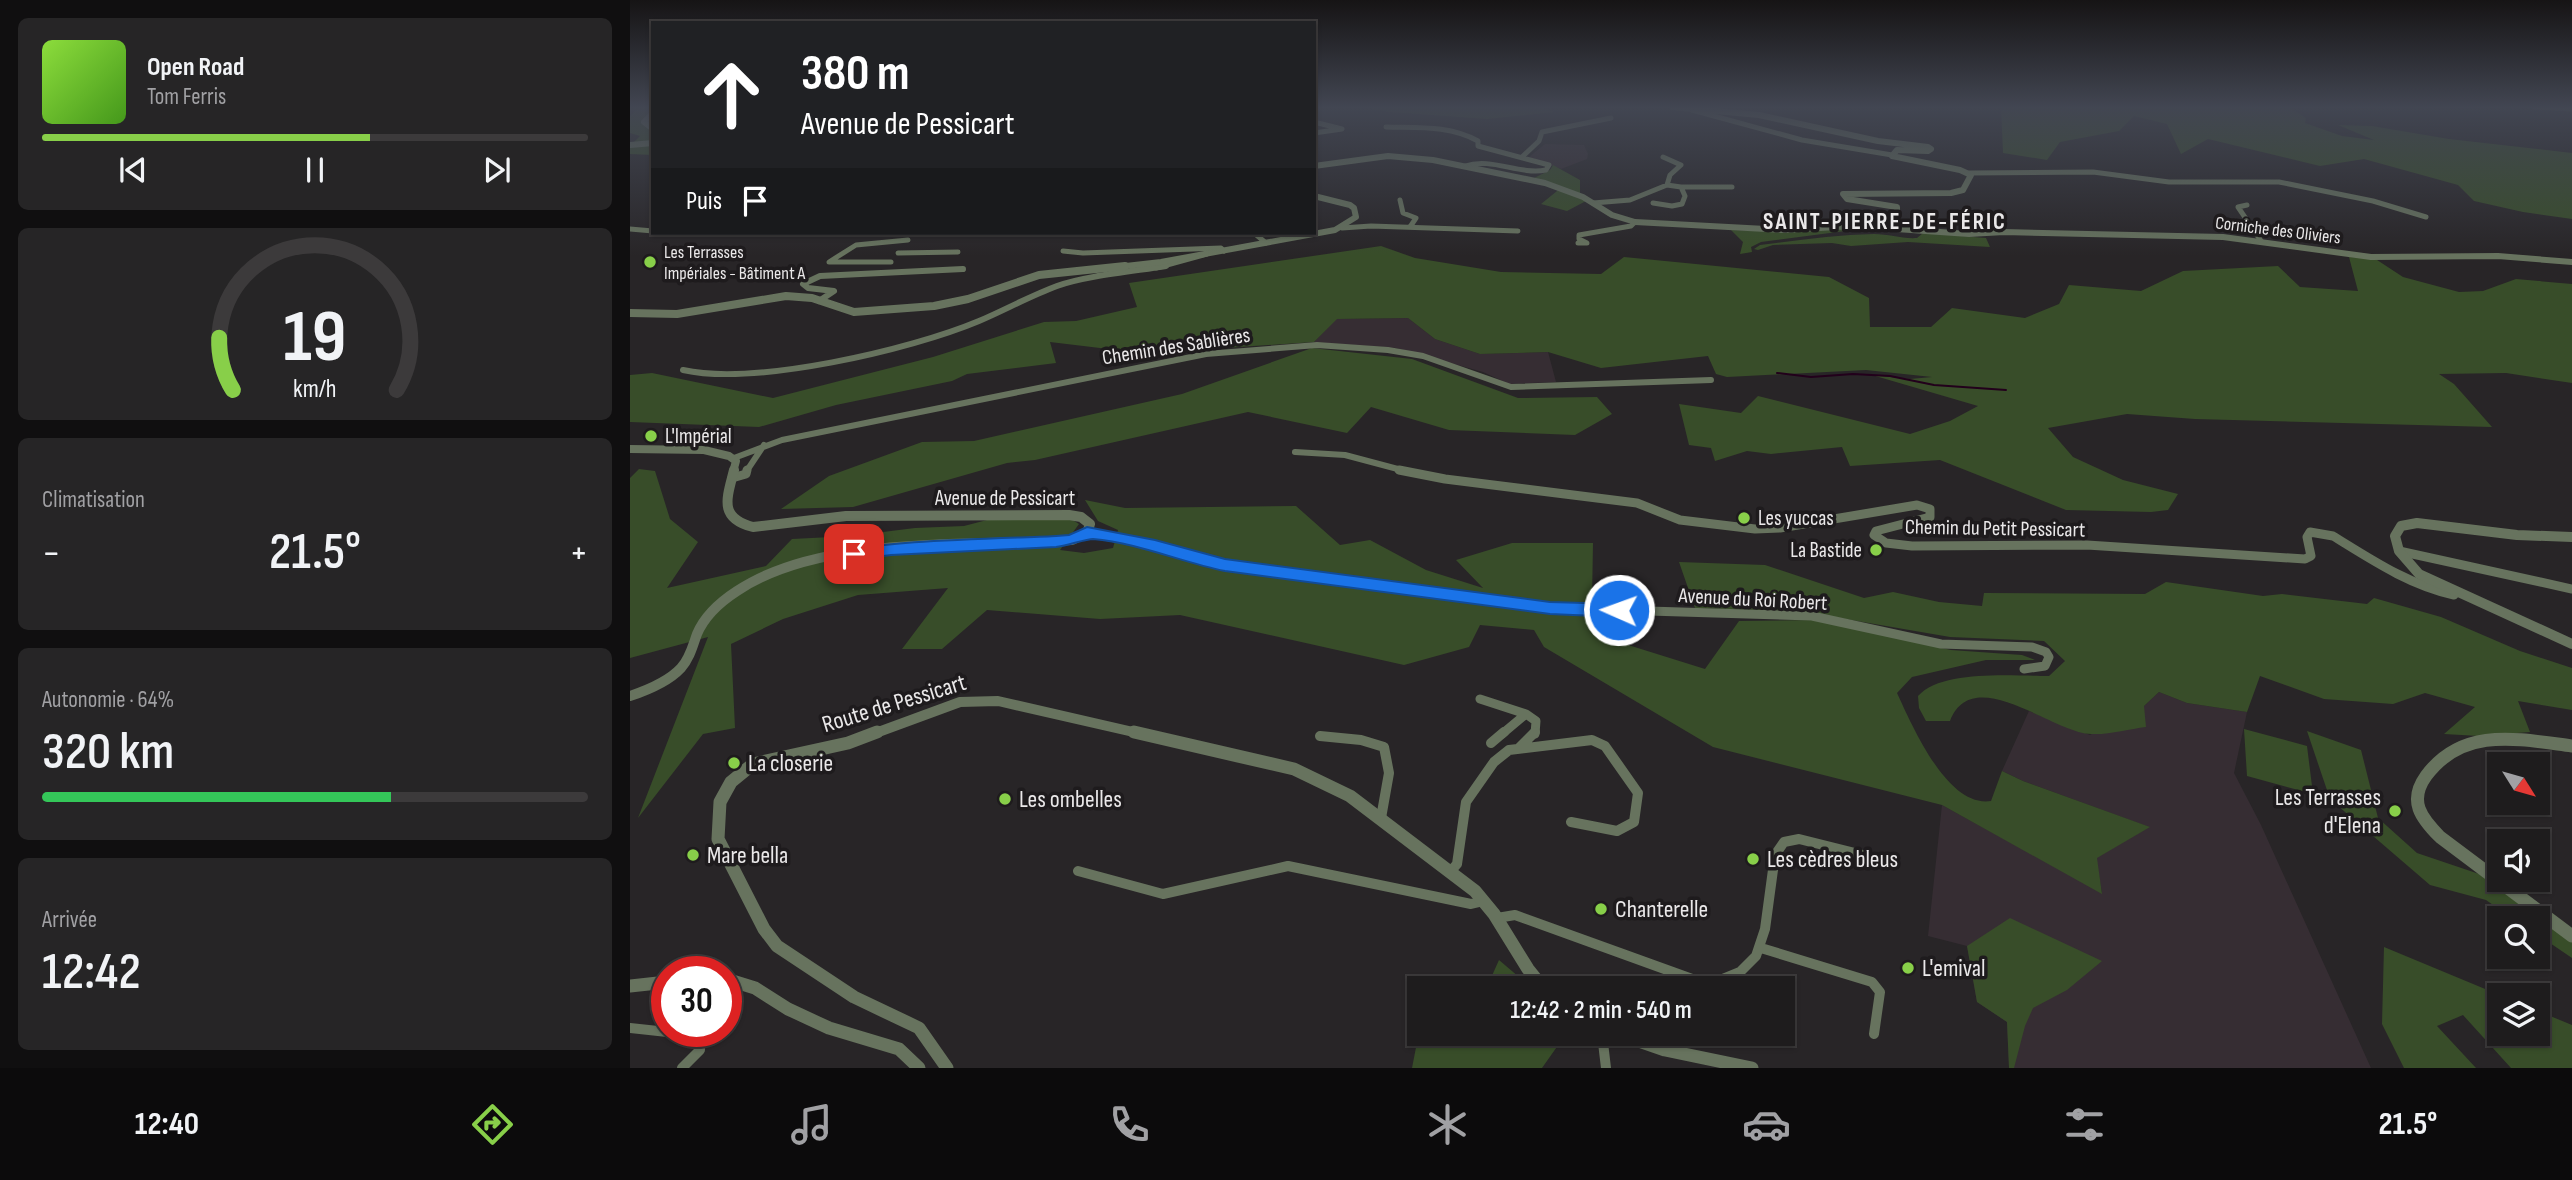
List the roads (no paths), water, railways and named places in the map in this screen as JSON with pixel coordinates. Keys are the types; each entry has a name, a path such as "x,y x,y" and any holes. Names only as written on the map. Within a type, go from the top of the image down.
{"street":[{"name":"Corniche des Oliviers","path":"1316,166 1382,157"},
{"name":"Corniche des Oliviers","path":"1394,157 1465,166 1545,183 1594,204 1612,215 1634,222 1784,230 1853,226 1973,234 2094,233 2223,237 2371,257 2498,256 2572,262"},
{"path":"1465,166 1477,162 1534,173 1548,168 1549,165 1545,163 1522,157"},
{"path":"1662,157 1681,165 1670,175 1667,185"},
{"path":"1895,157 1969,173 2093,172 2165,182 2278,182 2373,201 2426,217"},
{"path":"1897,228 1897,207 1847,199 1843,194 1951,193 1966,188 1971,180 1969,173"},
{"path":"1594,204 1630,200 1667,185 1732,187"},
{"path":"1653,203 1672,206 1682,204 1685,196 1681,187"},
{"path":"1316,197 1354,208 1356,217 1342,228"},
{"path":"1400,200 1403,213 1416,218 1410,227"},
{"path":"2246,205 2238,208 2261,241"},
{"path":"1578,243 1587,243 1580,239 1579,235 1631,226 1634,222"},
{"path":"1316,233 1342,228 1410,227 1518,231"},
{"path":"630,229 651,231"},
{"path":"881,272 911,235"},
{"path":"1256,235 1266,243"},
{"path":"630,313 677,314 786,296 804,297 854,312 926,307 968,299 1039,275 1128,267 1307,235"},
{"path":"891,262 829,262 848,246 908,240"},
{"path":"1063,251 1083,253 1221,248 1224,251"},
{"path":"898,253 958,252"},
{"path":"683,370 706,375 768,371 906,345 977,322 1059,285 1171,265 1207,254"},
{"path":"819,301 834,291 805,287 804,282 820,276 963,269"},
{"name":"Chemin des Sablières","path":"734,458 764,445 1180,359 1237,351 1317,345 1388,350 1423,356 1511,387 1712,380"},
{"path":"732,478 746,474 749,463 760,454 764,445"},
{"path":"630,449 717,451 734,458"},
{"name":"Chemin du Petit Pessicart","path":"1294,452 1345,455 1397,470 1446,479 1637,503 1680,520 1755,529 1780,528 1917,505 1930,509 1930,517 1876,531 1874,535 1885,544 2087,545 2305,559 2311,556 2307,537 2310,532 2320,532 2333,536 2409,582 2447,594 2456,592"},
{"name":"Avenue de Pessicart","path":"630,696 662,681 680,668 690,654 699,628 713,610 740,589 771,572 802,563 891,549 1056,542 1072,540 1087,533 1089,521 1069,515 846,516 752,527 741,524 728,512 726,500 736,461 734,458"},
{"path":"2572,537 2517,535 2417,523 2396,530 2395,536 2399,551 2419,574 2572,644"},
{"name":"Avenue du Roi Robert","path":"1087,533 1155,545 1201,561 1225,565 1550,608 1812,616 1941,644 2032,647 2046,652 2049,657 2045,666 2024,669"},
{"path":"2399,551 2572,589"},
{"name":"Route de Pessicart","path":"947,1068 919,1028 854,997 792,958 769,936 718,839 723,792 753,764 779,756 848,743 960,702 986,699 1294,769 1332,784 1381,818 1485,901 1534,976"},
{"path":"1480,699 1536,721 1535,734 1518,749"},
{"path":"1491,743 1526,715"},
{"path":"1320,736 1361,740 1384,747 1389,776 1381,818"},
{"path":"1450,872 1457,864 1466,802 1494,762 1509,750 1592,740 1605,746 1638,793 1634,822 1617,831 1571,822"},
{"path":"2572,746 2486,740 2459,744 2439,760 2419,787 2416,796 2419,817 2440,839 2537,907 2572,936"},
{"path":"1497,918 1515,915 1706,984 1729,979 1750,965 1760,948 1775,855 1779,846 1788,839 1799,839 1891,862"},
{"path":"1078,871 1163,894 1288,866 1471,904 1485,901"},
{"path":"1760,948 1872,982 1880,992 1874,1034"},
{"path":"630,986 651,984"},
{"path":"742,984 755,988 788,1009 829,1028 899,1049 919,1068"},
{"path":"630,1028 695,1035 699,1038 699,1050 682,1068"},
{"path":"1603,1046 1606,1068"},
{"path":"1654,1046 1752,1068"}],"waterway":[{"path":"1777,373 1811,377 1853,374 1890,376 1934,385 2006,390"}],"place":[{"name":"Les Terrasses Impériales - Bâtiment A","path":"650,262"},
{"name":"L'Impérial","path":"651,436"},
{"name":"Les yuccas","path":"1744,518"},
{"name":"La Bastide","path":"1876,550"},
{"name":"La closerie","path":"734,763"},
{"name":"Les ombelles","path":"1005,799"},
{"name":"Les Terrasses d'Elena","path":"2395,811"},
{"name":"Mare bella","path":"693,855"},
{"name":"Les cèdres bleus","path":"1753,859"},
{"name":"Chanterelle","path":"1601,909"},
{"name":"L'emival","path":"1908,968"}],"district":[{"name":"SAINT-PIERRE-DE-FÉRIC","path":"1885,221"}]}
